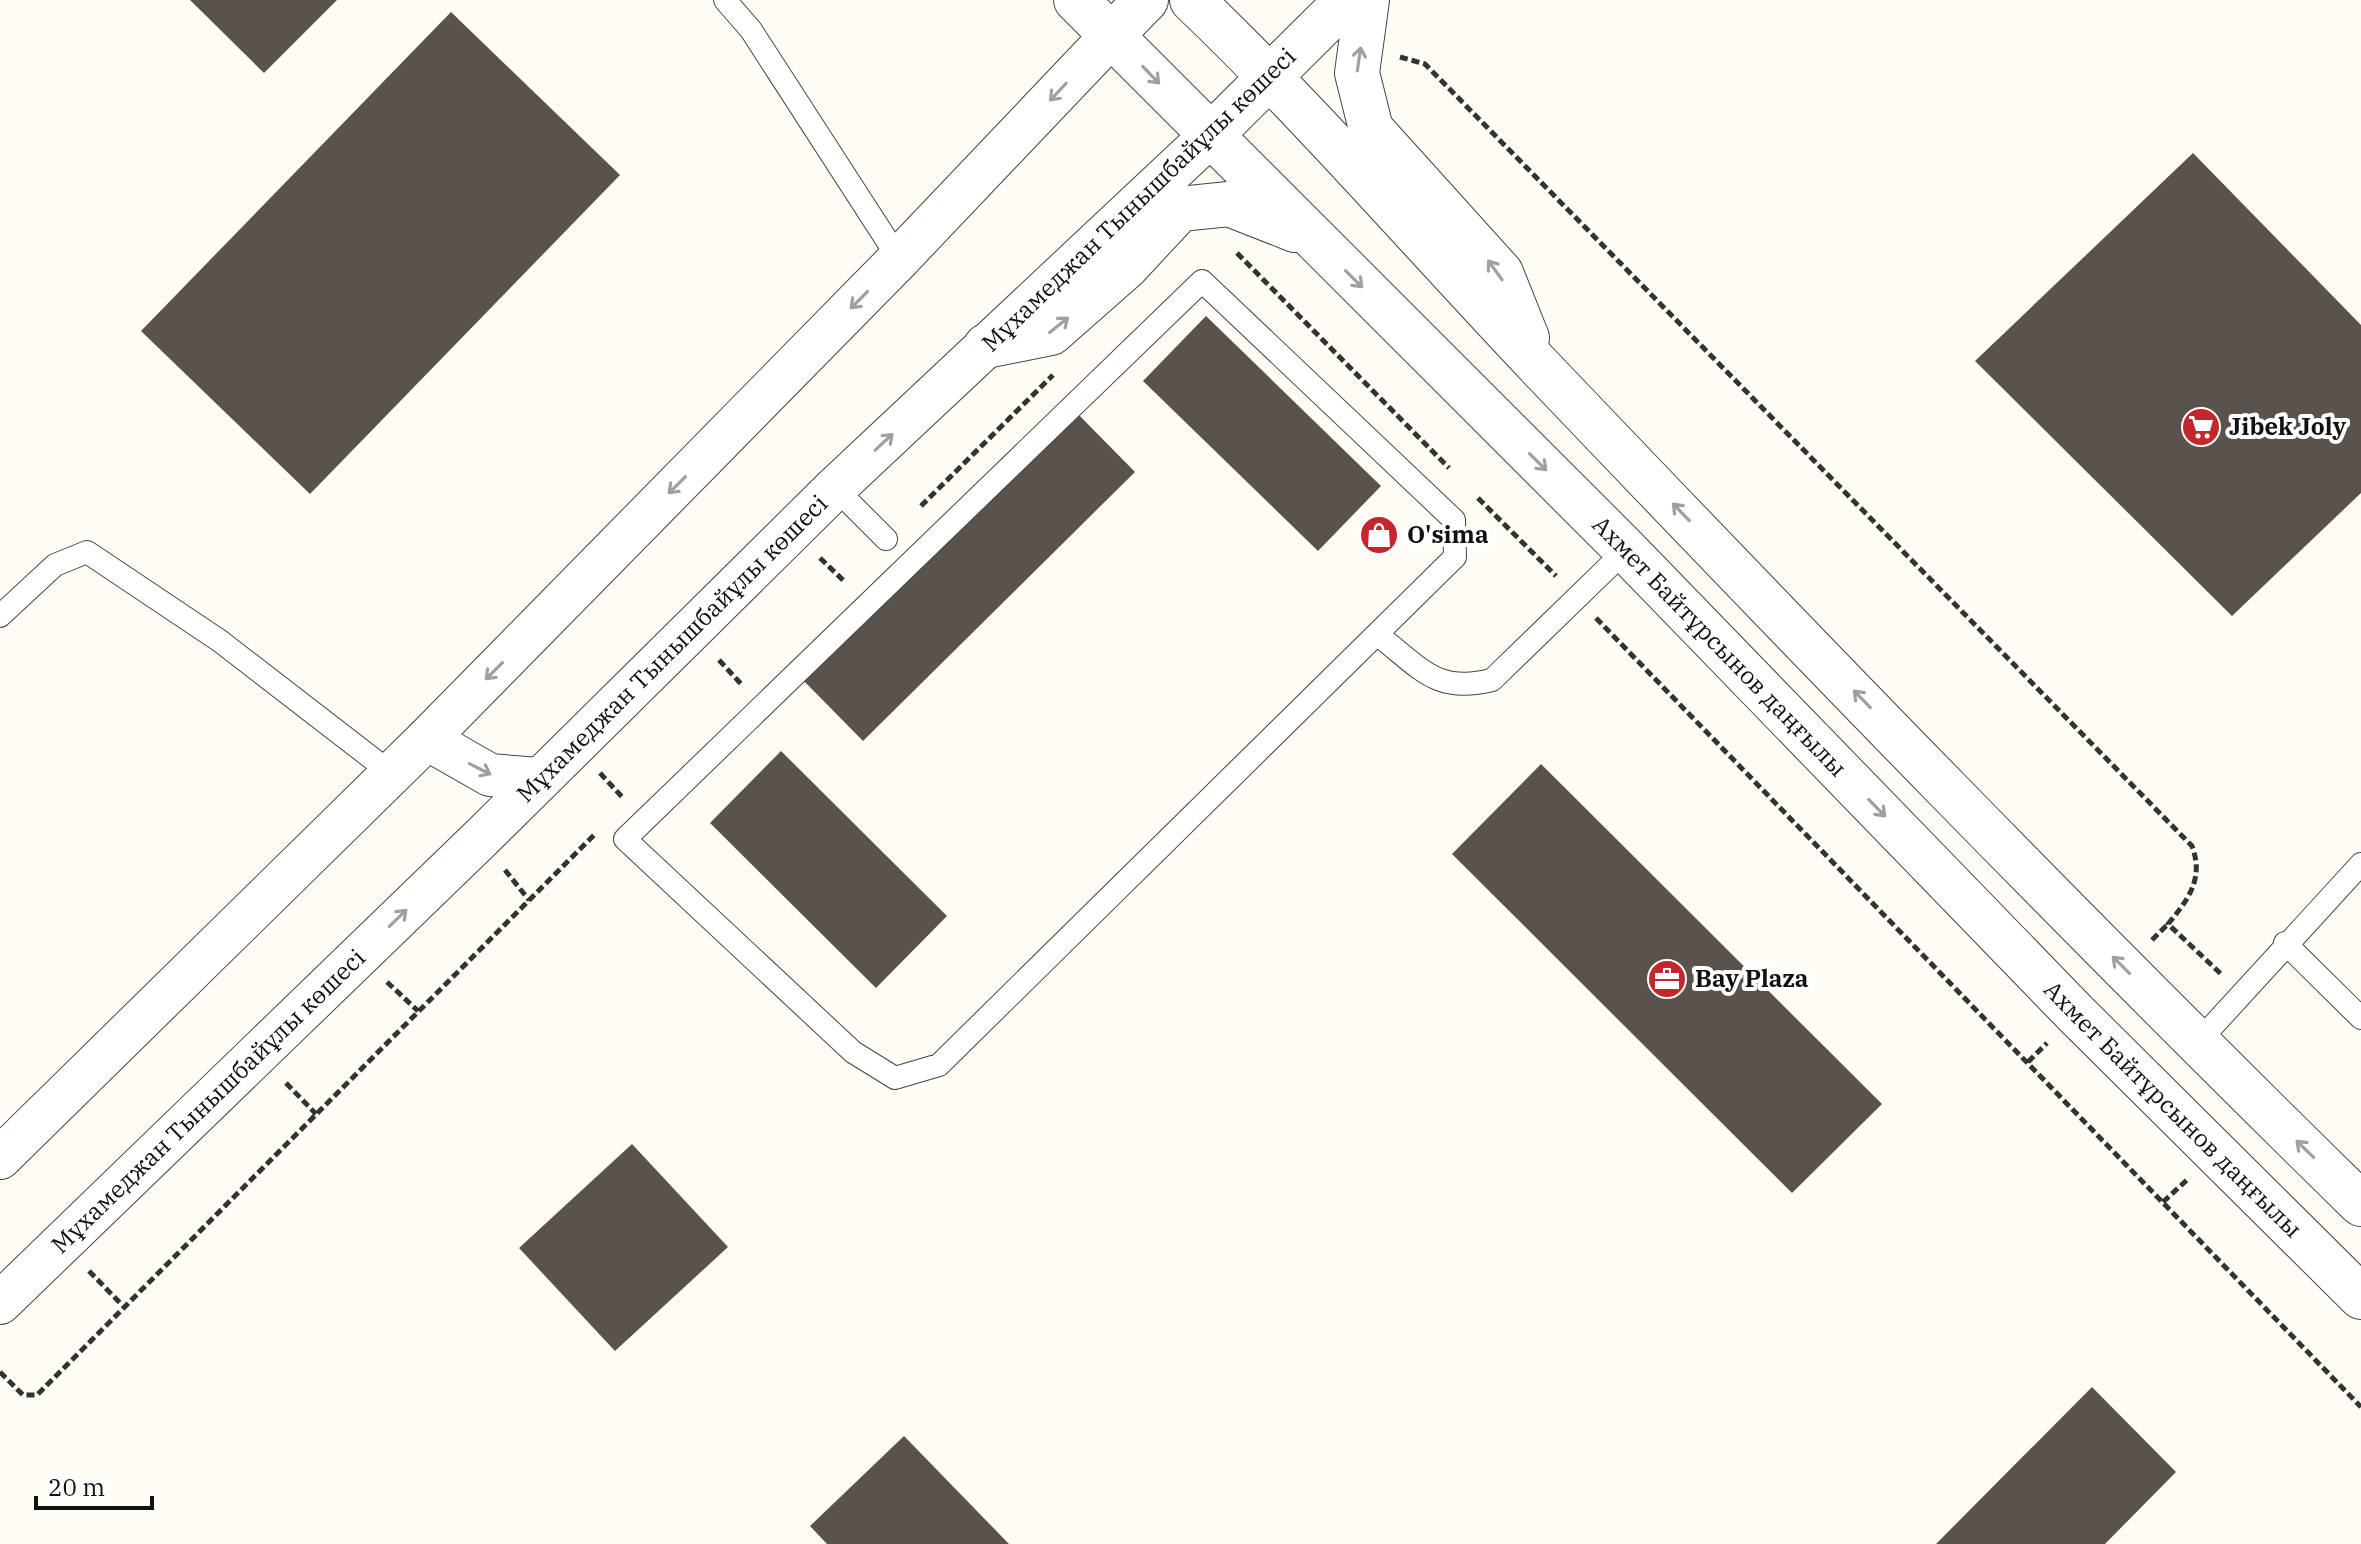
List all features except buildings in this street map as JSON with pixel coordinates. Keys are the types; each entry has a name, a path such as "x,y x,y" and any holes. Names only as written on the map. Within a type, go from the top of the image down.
{"street":[{"name":"Ахмет Байтұрсынов даңғылы","path":"1076,0 1626,550 2151,1087 2361,1297"},
{"path":"0,1158 427,739 899,259 1146,0"},
{"path":"1192,0 1270,75 1539,366 2198,1042 2361,1204"},
{"name":"Мұхамеджан Тынышбайұлы көшесі","path":"0,1303 835,488 1210,136 1347,0"},
{"path":"1367,0 1357,73 1371,129 1501,273 1539,366"},
{"path":"986,346 1051,333 1126,267 1180,209 1229,204 1311,236"},
{"path":"427,739 490,775 539,779"},
{"path":"2151,1087 2198,1042"}],"lane":[{"path":"725,0 751,30 899,259"},
{"path":"1202,281 1454,520 1455,557 1379,636 939,1065 895,1078 853,1052 625,839 1202,281"},
{"path":"835,488 886,539"},
{"path":"1379,636 1440,683 1469,685 1492,680 1626,550"},
{"path":"0,616 55,565 87,552 220,641 391,773"},
{"path":"2198,1042 2285,943 2361,864"},
{"path":"2285,943 2361,1018"}],"path":[{"path":"1357,73 1393,56 1425,64 2192,846 2199,864 2188,900 2168,924 2243,994"},
{"path":"62,1244 124,1307"}],"place":[{"name":"Jibek Joly","path":"2201,427"},
{"name":"O'sima","path":"1379,535"},
{"name":"Bay Plaza","path":"1667,979"}]}
